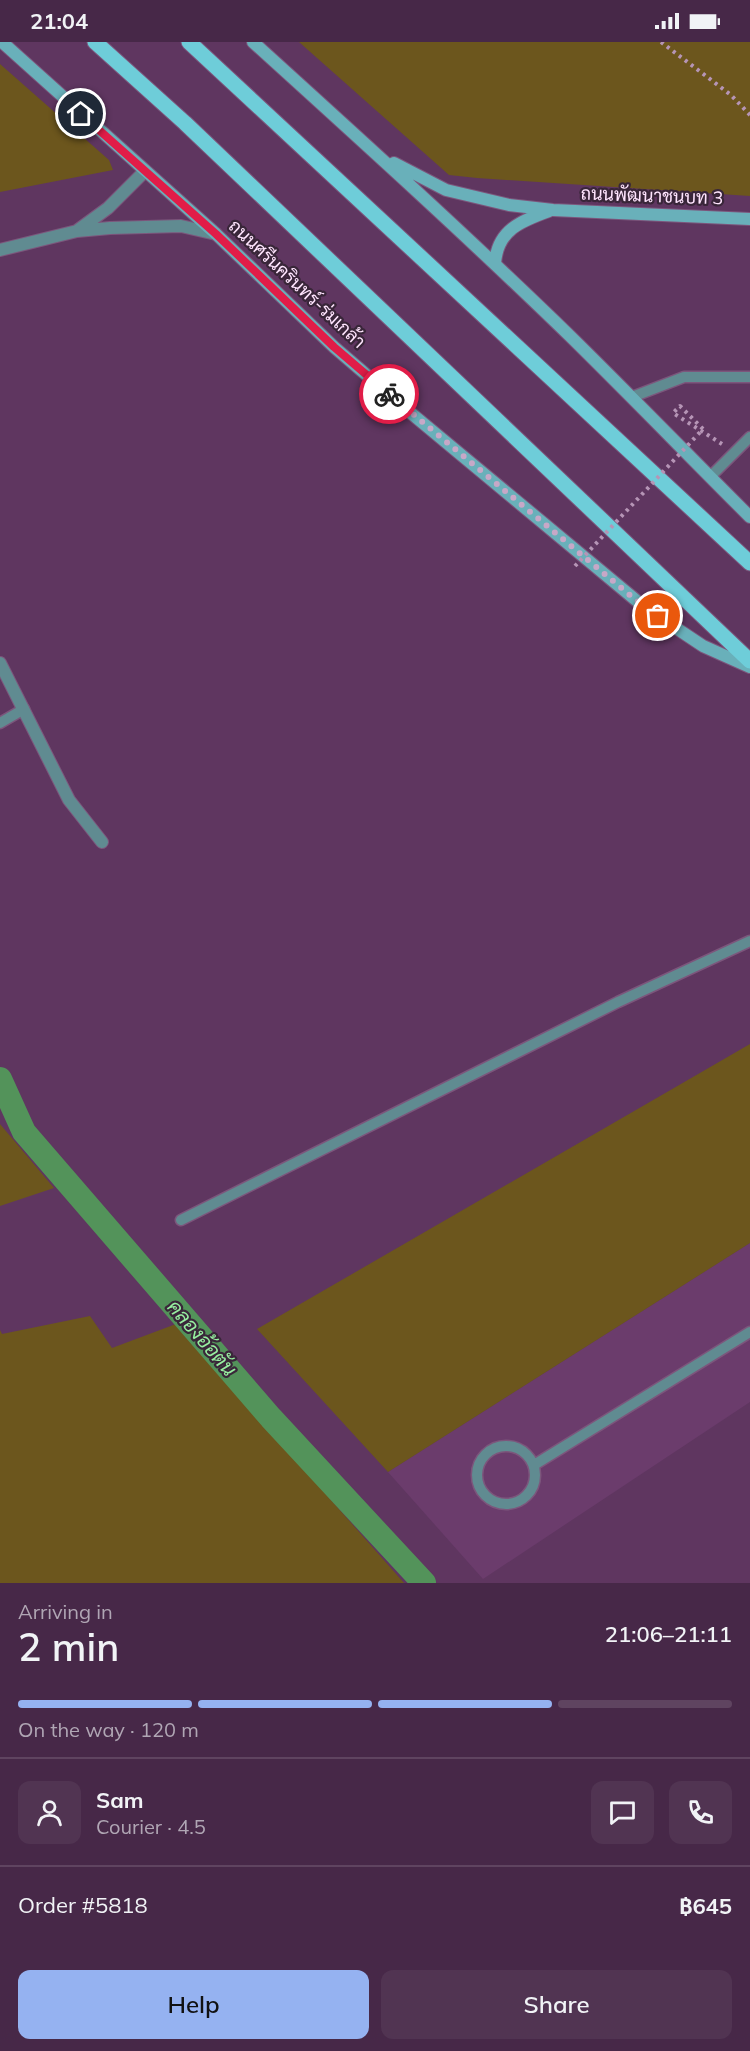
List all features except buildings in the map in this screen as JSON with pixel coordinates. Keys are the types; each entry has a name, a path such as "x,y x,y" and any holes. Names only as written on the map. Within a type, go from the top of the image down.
{"main road":[{"name":"ถนนศรีนครินทร์-ร่มเกล้า","path":"2,42 144,172 216,234 334,347 643,606 703,646 750,668"},
{"path":"95,42 185,123 750,661"},
{"path":"189,42 750,563"},
{"path":"253,42 495,264 632,397 750,518"},
{"name":"ถนนพัฒนาชนบท 3","path":"379,156 446,190 509,205 553,210 750,219"},
{"name":"ถนนพัฒนาชนบท 3","path":"495,264 495,252 505,235 519,222 553,210"}],"street":[{"path":"77,231 108,208 144,172"},
{"path":"0,250 77,231 181,226 216,234"},
{"path":"0,663 55,776 69,800 102,842"}],"lane":[{"path":"632,397 684,377 750,377"},
{"path":"710,477 750,437"},
{"path":"0,723 24,709"},
{"path":"181,1220 618,1002 750,941"},
{"path":"534,1465 750,1332"},
{"path":"501,1446 511,1446 521,1450 534,1465 536,1474 534,1484 524,1499 515,1504 506,1505 488,1498 477,1483 476,1473 484,1455 501,1446"}],"path":[{"path":"661,42 731,94 750,115"},
{"path":"575,566 703,429 680,406 673,413 734,451"}],"shaded area":[{"path":"299,42 750,42 750,196 449,175"},
{"path":"0,64 109,160 113,170 0,192"},
{"path":"750,1044 750,1243 388,1472 257,1329"},
{"path":"0,1124 54,1188 0,1206"},
{"path":"750,1243 750,1402 483,1579 388,1472"},
{"path":"90,1316 112,1348 176,1324 404,1583 0,1583 0,1330 2,1334"}],"waterway":[{"name":"คลองอ้อตัน","path":"0,1079 24,1132 271,1418 424,1583"}],"way so far":[{"path":"389,394 643,606 658,616"}],"route":[{"path":"81,114 216,234 334,347 389,394"}]}
